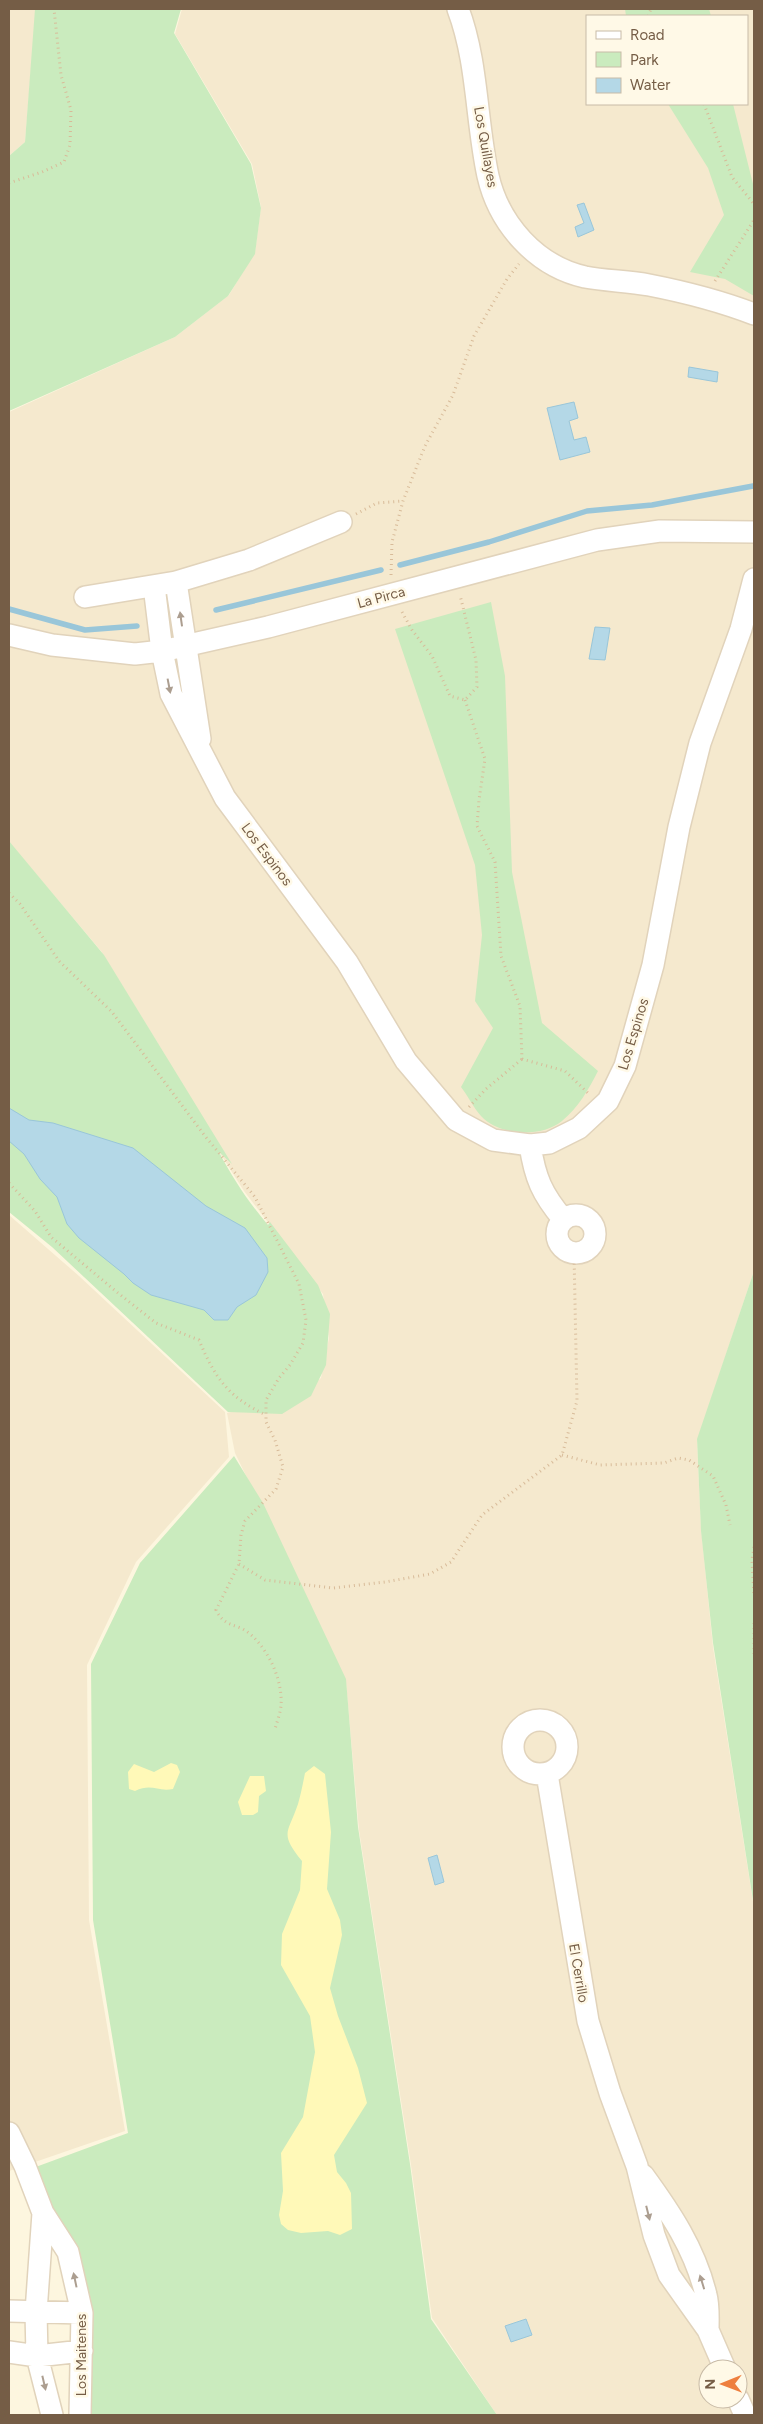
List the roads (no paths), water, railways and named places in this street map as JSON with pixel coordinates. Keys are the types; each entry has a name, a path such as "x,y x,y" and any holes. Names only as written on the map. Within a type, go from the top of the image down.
{"street":[{"name":"Los Quillayes","path":"458,9 471,64 491,184 507,222 531,250 560,268 585,277 644,284 708,298 754,314"},
{"path":"85,597 176,582 249,560 341,522"},
{"name":"La Pirca","path":"9,635 61,646 135,654 162,651 185,647 393,595 597,540 660,531 754,532"},
{"name":"Los Espinos","path":"154,586 162,651 171,694 225,798 347,962 406,1061 456,1120 493,1140 530,1145 549,1143 579,1128 608,1101 625,1066 653,965 679,827 700,743 741,629 754,579"},
{"name":"Los Espinos","path":"176,582 201,754"},
{"name":"Los Espinos","path":"741,629 754,605"},
{"path":"530,1145 533,1166 540,1187 563,1219"},
{"path":"581,1215 592,1222 594,1241 591,1246 580,1253 567,1252 558,1243 557,1230 563,1219 569,1216 581,1215"},
{"name":"El Cerrillo","path":"547,1774 588,2021 610,2093 637,2166 654,2235 669,2275 708,2330 721,2359"},
{"name":"Los Maitenes","path":"9,2133 25,2166 42,2213 68,2252 82,2313 80,2415"},
{"name":"El Cerrillo","path":"637,2166 672,2215 693,2254 706,2297 708,2330"},
{"name":"Los Maitenes","path":"42,2213 36,2312 37,2356 52,2415"},
{"path":"9,2312 82,2313"},
{"path":"9,2352 37,2356 82,2351"}],"water":[{"path":"584,203 594,230 578,237 575,227 584,223 577,205"},
{"path":"689,367 718,372 717,382 688,377"},
{"path":"574,402 578,418 569,421 574,440 586,437 590,452 560,460 547,408"},
{"path":"595,627 610,628 605,660 589,659"},
{"path":"9,1108 29,1120 53,1123 133,1148 206,1206 245,1228 267,1258 268,1272 256,1295 237,1307 228,1320 214,1320 204,1310 151,1295 133,1283 79,1238 67,1224 57,1197 40,1179 24,1154 9,1141"},
{"path":"437,1855 444,1882 435,1885 428,1858"},
{"path":"526,2319 532,2335 511,2342 505,2326"}],"waterway":[{"path":"400,565 489,542 587,511 652,505 753,486"},
{"path":"216,610 381,570"},
{"path":"9,609 85,630 137,626"}]}
